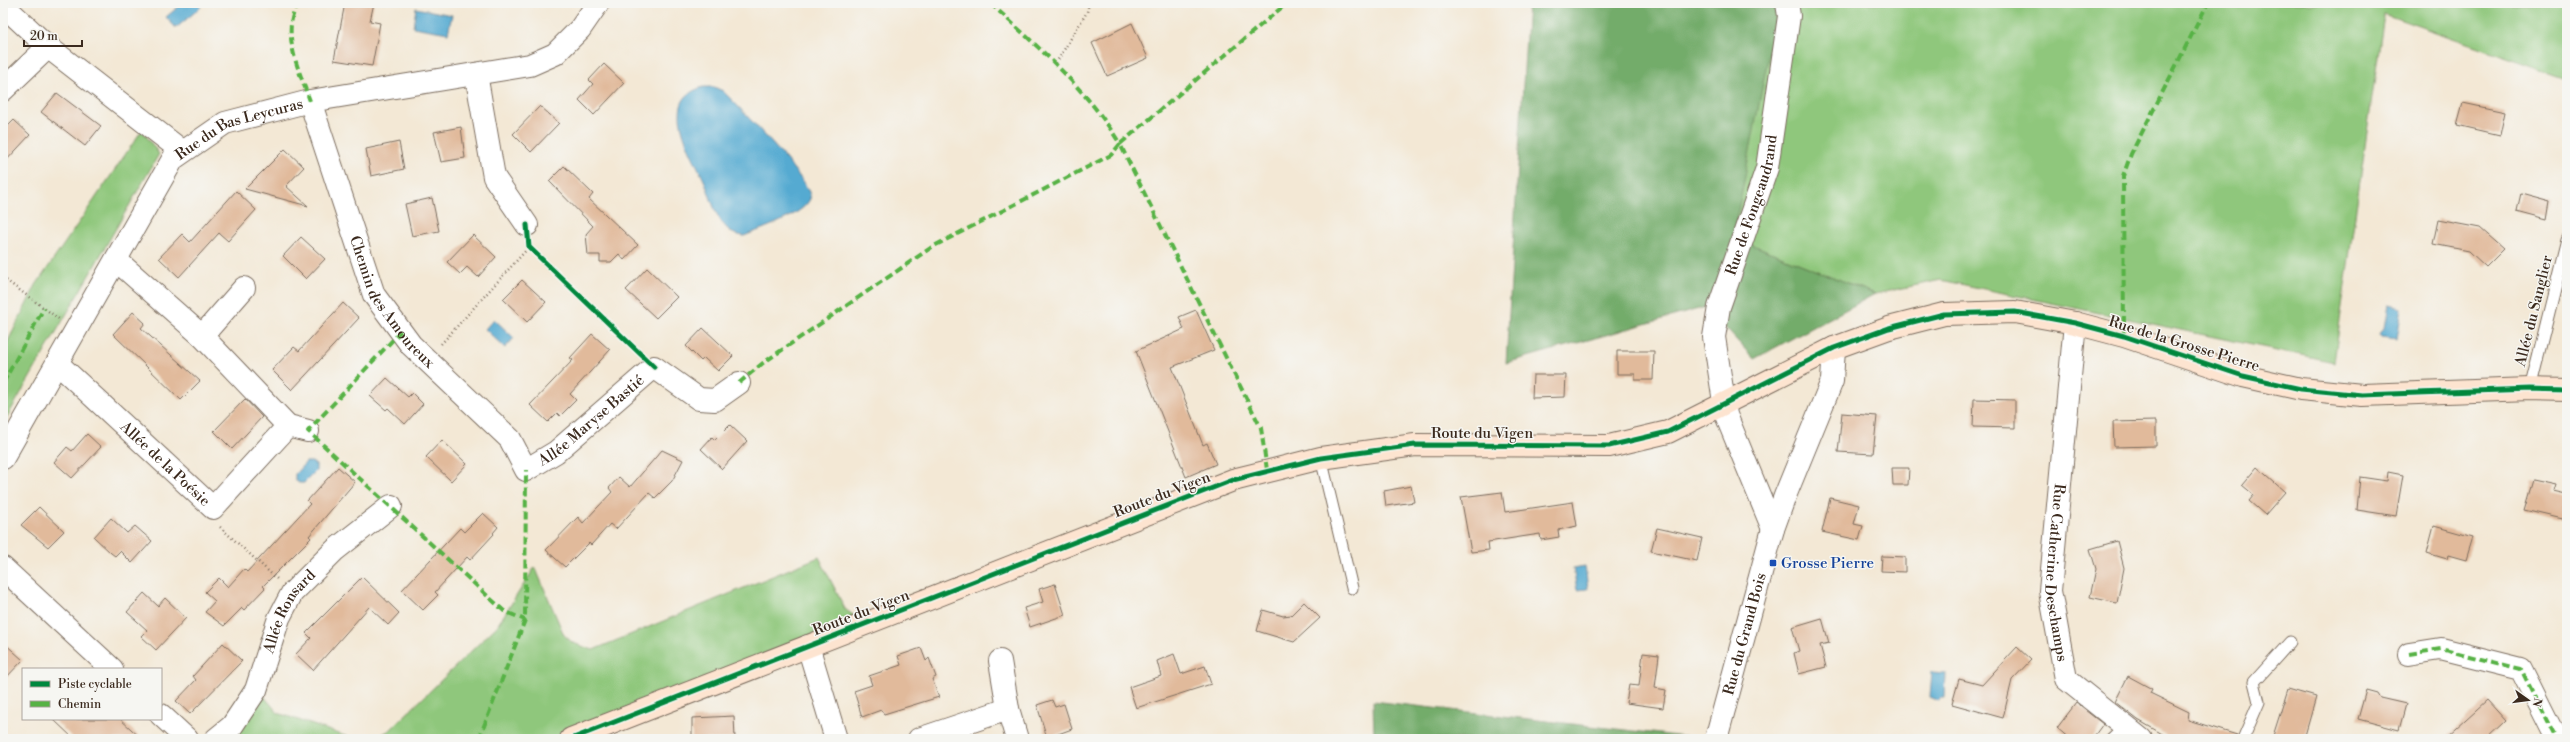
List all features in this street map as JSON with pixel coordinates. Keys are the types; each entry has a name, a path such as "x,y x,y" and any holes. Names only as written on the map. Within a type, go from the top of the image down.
{"street":[{"name":"Rue du Bas Leycuras","path":"3,458 173,159 182,151 225,123 310,101 530,65 555,54 580,29 598,3"},
{"name":"Rue de Fongeaudrand","path":"1723,406 1714,337 1719,307 1767,168 1789,16 1787,3"},
{"path":"3,5 48,47 182,151"},
{"path":"3,90 48,47"},
{"path":"476,74 494,177 527,225"},
{"name":"Chemin des Amoureux","path":"310,101 374,296 411,345 510,439 526,470"},
{"path":"116,260 202,336 244,288"},
{"name":"Rue de la Grosse Pierre","path":"1782,374 1834,348 1889,328 1944,314 2015,312 2124,336 2243,376 2301,389 2362,394 2530,389 2567,390"},
{"name":"Rue Catherine Deschamps","path":"2075,324 2050,591 2066,679 2126,735"},
{"name":"Allée de la Poésie","path":"57,364 213,508 298,429 202,336"},
{"name":"Rue du Grand Bois","path":"1716,739 1773,529 1784,496 1832,381 1834,348"},
{"name":"Allée Maryse Bastié","path":"526,470 556,452 654,367 699,399 715,400 739,382"},
{"name":"Route du Vigen","path":"571,739 1233,480 1321,458 1415,445 1609,446 1668,432 1723,406 1782,374"},
{"path":"1723,406 1773,529"},
{"name":"Allée Ronsard","path":"216,739 232,726 256,690 279,618 292,593 335,550 391,506"},
{"path":"3,568 111,668"},
{"path":"808,646 836,739"},
{"path":"2409,654 2441,649 2521,669 2556,739"},
{"path":"1000,661 1008,709 1017,739"},
{"path":"918,739 1008,709"},
{"path":"162,716 187,739"}],"lane":[{"name":"Allée du Sanglier","path":"2530,389 2567,240"},
{"path":"1321,458 1352,588"},
{"path":"2243,739 2259,702 2254,682 2290,642"}],"path":[{"path":"1056,63 1088,12 1089,3"},
{"path":"426,360 529,247"},
{"path":"3,278 75,331"},
{"path":"213,508 216,523 292,593"}],"green space":[{"path":"1528,3 1774,3 1776,17 1733,237 1875,294 1754,359 1706,307 1506,363"},
{"path":"1768,3 2567,3 2567,78 2384,14 2334,362 1941,280 1875,294 1733,237"},
{"path":"142,130 159,154 3,424 3,351 36,285"},
{"path":"819,557 845,609 857,618 562,739 233,739 262,694 278,713 351,738 375,738 390,730 497,626 535,567 564,635 573,643 593,650"},
{"path":"1373,701 1703,739 1374,739"}],"water":[{"path":"183,3 198,3 201,7 176,28 166,17"},
{"path":"416,8 452,15 448,33 413,27"},
{"path":"704,87 714,87 723,91 774,145 801,178 809,191 810,199 799,211 770,226 744,236 737,235 725,227 715,210 706,185 682,131 680,116 682,104 689,94"},
{"path":"2388,305 2402,308 2397,339 2382,337 2380,334 2384,328"},
{"path":"494,319 514,338 505,348 485,329"},
{"path":"306,462 312,462 316,465 316,471 304,483 299,483 295,480 295,474"},
{"path":"1585,566 1588,589 1577,590 1573,568"},
{"path":"1932,672 1945,673 1944,698 1940,698 1939,701 1930,697"}],"building":[{"path":"345,3 374,3 370,21 380,23 372,66 334,60"},
{"path":"1132,23 1148,58 1107,76 1092,43"},
{"path":"604,64 624,83 594,115 579,100 593,84 589,80"},
{"path":"57,93 101,126 85,146 41,112"},
{"path":"2463,103 2505,112 2500,135 2457,125"},
{"path":"540,106 559,123 531,152 513,134"},
{"path":"14,120 30,135 3,164 3,131"},
{"path":"461,127 465,158 441,162 434,132"},
{"path":"399,142 404,169 371,176 366,149"},
{"path":"285,149 304,167 286,186 308,206 245,189"},
{"path":"564,166 593,194 589,199 638,245 624,260 619,254 611,262 600,262 600,255 588,255 586,234 593,226 549,181"},
{"path":"236,191 256,210 228,241 219,233 179,277 159,258 182,234 190,242"},
{"path":"2521,193 2550,201 2547,219 2517,211"},
{"path":"432,198 439,231 412,236 405,204"},
{"path":"2438,220 2480,228 2504,249 2486,267 2469,251 2433,244"},
{"path":"473,235 496,257 478,277 467,267 460,274 447,262"},
{"path":"301,237 325,259 306,279 283,256"},
{"path":"647,268 677,297 656,318 626,290"},
{"path":"522,280 546,302 527,322 503,299"},
{"path":"343,303 359,318 292,390 272,370 294,347 299,351"},
{"path":"1196,310 1214,350 1172,367 1203,445 1207,443 1216,464 1186,477 1136,351 1184,329 1179,317"},
{"path":"133,312 145,323 141,328 200,381 181,400 113,334"},
{"path":"703,328 733,356 718,371 704,358 701,361 686,346"},
{"path":"592,334 610,350 570,394 576,400 560,416 557,413 548,422 530,405 573,360 570,358"},
{"path":"1617,351 1654,351 1653,380 1635,380 1635,374 1617,374"},
{"path":"1533,375 1566,375 1565,397 1532,398"},
{"path":"387,378 408,397 412,393 423,404 405,424 388,408 386,410 370,396"},
{"path":"245,399 262,417 232,449 214,431"},
{"path":"1974,399 2015,400 2015,428 1973,427"},
{"path":"1842,413 1877,416 1873,454 1838,452"},
{"path":"2156,421 2156,446 2114,447 2113,422"},
{"path":"730,425 747,441 722,469 701,449 712,437 715,440"},
{"path":"87,434 101,447 72,478 54,462 67,447 72,451"},
{"path":"442,440 467,464 451,481 426,457"},
{"path":"662,450 683,460 672,481 655,498 649,493 616,529 610,524 591,545 589,543 565,567 546,550 578,517 583,523 612,492 609,488 619,477 630,487"},
{"path":"338,467 355,482 309,536 311,538 263,586 265,588 244,610 242,608 224,626 205,612 215,601 205,592 219,578 228,587 244,569 247,572 310,504 307,501"},
{"path":"2257,467 2285,492 2265,515 2249,501 2254,495 2242,485"},
{"path":"1892,468 1909,468 1908,485 1893,485"},
{"path":"2388,472 2403,475 2396,516 2357,510 2360,477 2387,481"},
{"path":"2533,480 2556,485 2554,492 2567,495 2567,520 2524,510"},
{"path":"1411,486 1414,502 1386,506 1384,491"},
{"path":"1502,492 1505,512 1573,502 1577,526 1558,530 1559,537 1541,540 1540,534 1488,542 1489,550 1471,552 1461,497"},
{"path":"1830,498 1859,505 1854,524 1863,526 1859,540 1822,532"},
{"path":"39,507 64,531 48,547 21,525"},
{"path":"483,513 498,527 493,533 494,534 470,560 467,557 435,592 438,595 423,610 402,590 460,528 464,532"},
{"path":"111,518 127,533 135,526 152,541 132,563 120,551 115,556 94,537"},
{"path":"2434,526 2473,537 2466,560 2448,555 2447,559 2427,553"},
{"path":"1657,528 1702,538 1697,561 1651,551"},
{"path":"2117,541 2124,568 2117,603 2090,597 2096,569 2090,549"},
{"path":"1882,556 1905,557 1905,572 1881,571"},
{"path":"362,577 399,613 388,625 369,607 313,670 296,654 311,638 306,633"},
{"path":"1055,584 1065,615 1030,627 1024,608 1043,602 1039,589"},
{"path":"144,593 158,606 165,598 186,618 156,650 141,636 147,630 127,612"},
{"path":"1304,602 1320,618 1294,642 1257,631 1263,610 1283,616 1291,615"},
{"path":"1822,618 1829,643 1820,645 1826,667 1799,674 1794,653 1799,651 1792,627"},
{"path":"3,642 23,660 3,681"},
{"path":"223,643 242,661 190,714 176,701 196,680 193,676"},
{"path":"2017,647 2031,660 2012,680 2003,718 1952,704 1959,679 1982,685"},
{"path":"921,648 926,661 929,658 936,677 932,679 939,697 884,714 881,710 862,717 854,691 872,685 869,676 901,665 898,656"},
{"path":"1643,653 1659,655 1655,688 1666,690 1663,708 1626,703 1629,685 1639,686"},
{"path":"1174,654 1181,674 1205,666 1211,684 1136,708 1129,687 1161,676 1157,661"},
{"path":"2128,676 2152,689 2150,693 2189,712 2188,720 2237,735 2236,739 2171,739 2138,720 2115,702"},
{"path":"2288,689 2316,697 2304,739 2272,739"},
{"path":"2366,690 2377,693 2380,698 2406,704 2399,730 2358,719"},
{"path":"1052,700 1055,707 1064,704 1072,729 1047,738 1037,705"},
{"path":"2487,700 2506,721 2487,739 2444,739"},
{"path":"2076,703 2103,724 2092,739 2070,739 2057,728"},
{"path":"734,716 735,739 692,739 692,718"},
{"path":"54,720 121,720 142,739 74,739"}],"marked path":[{"path":"299,3 293,14 291,38 293,52 310,101"},
{"path":"739,383 763,363 932,247 1111,155 1120,144 1107,124 1077,87 1043,52 990,3"},
{"path":"1267,470 1261,428 1120,144 1287,3"},
{"path":"2124,336 2123,176 2131,154 2208,3"},
{"path":"3,383 44,308"},
{"path":"401,331 308,431 504,611 525,620"},
{"path":"479,739 525,620 526,470"},
{"path":"2409,654 2441,649 2521,669 2556,739"}],"cycle path":[{"path":"527,225 529,247 654,367"},
{"path":"571,739 1233,480 1321,458 1415,445 1609,446 1668,432 1834,348 1889,328 1944,314 2015,312 2075,323 2124,336 2243,376 2301,389 2362,395 2530,389 2567,390"}],"place":[{"name":"Grosse Pierre","path":"1773,563"}]}
